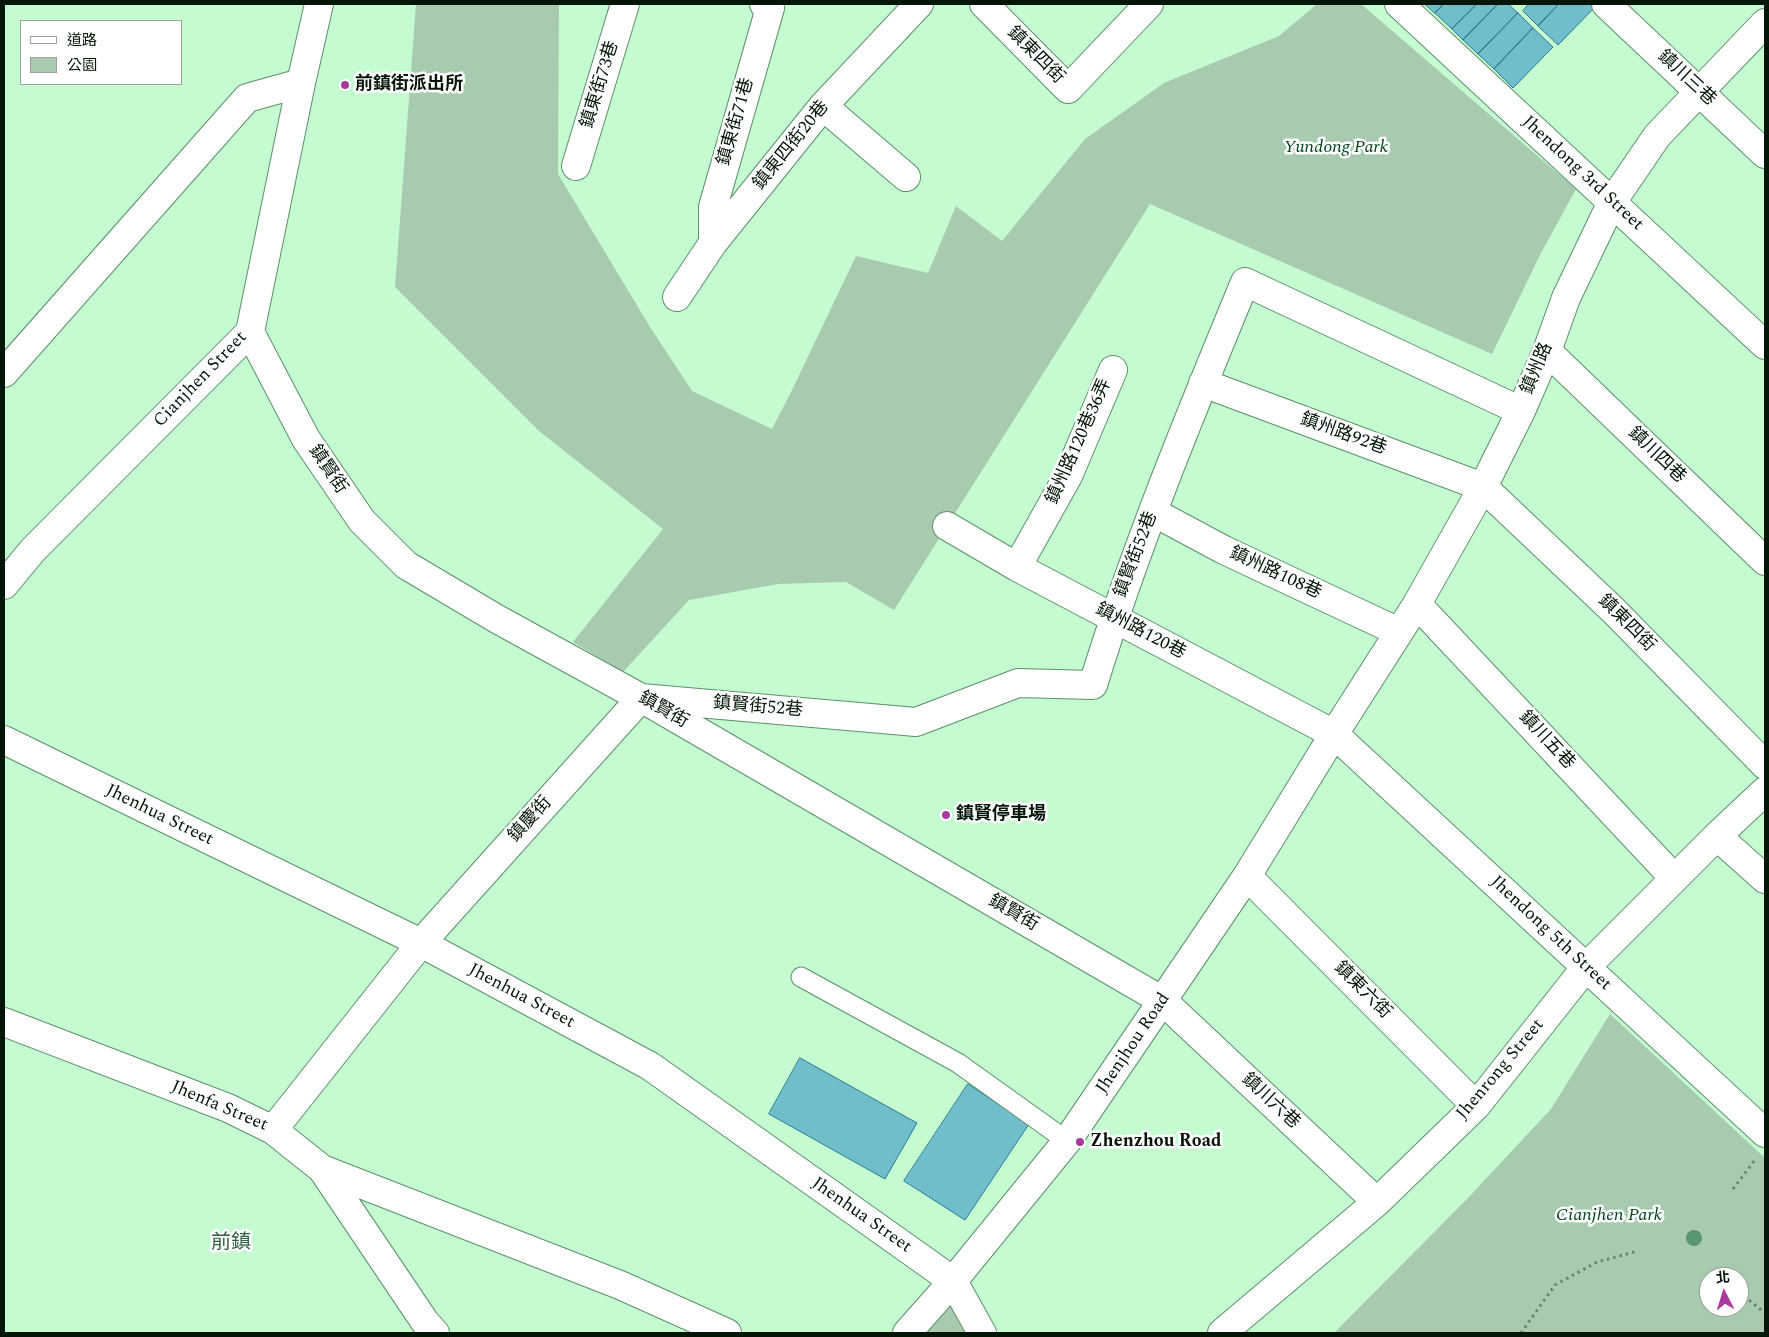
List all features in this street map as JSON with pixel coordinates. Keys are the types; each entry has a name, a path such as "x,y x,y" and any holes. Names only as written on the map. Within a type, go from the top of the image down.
{"street":[{"name":"Cianjhen Street","path":"4,585 33,550 250,332 319,4"},
{"name":"鎮東街73巷","path":"576,166 625,4"},
{"name":"鎮東街71巷","path":"713,243 713,207 770,8 764,4"},
{"name":"鎮東四街20巷","path":"677,297 713,243 823,106 919,4"},
{"name":"鎮東四街","path":"984,4 1068,89 1149,4"},
{"name":"Jhendong 3rd Street","path":"1399,4 1765,345"},
{"name":"鎮川三巷","path":"1606,4 1765,154"},
{"name":"鎮州路","path":"1334,734 1417,604 1483,487 1520,411 1547,351 1566,298 1612,202 1657,136 1765,23"},
{"path":"4,373 247,98 301,83"},
{"path":"823,106 906,177"},
{"name":"鎮賢街52巷","path":"641,698 916,722 1018,683 1093,685 1114,618 1153,512 1245,282 1520,411"},
{"name":"鎮賢街","path":"250,332 306,439 362,521 406,565 497,619 641,698 1163,1002"},
{"name":"鎮川四巷","path":"1547,351 1765,561"},
{"name":"鎮州路120巷36弄","path":"1016,567 1068,476 1113,370"},
{"name":"鎮州路92巷","path":"1203,383 1483,487"},
{"name":"鎮東四街","path":"1483,487 1614,611 1765,765"},
{"name":"鎮州路108巷","path":"1153,512 1224,550 1399,632"},
{"name":"鎮州路120巷","path":"947,526 1016,567 1334,734"},
{"name":"鎮川五巷","path":"1417,604 1674,878"},
{"name":"鎮慶街","path":"273,1130 421,943 641,698"},
{"name":"Jhenjhou Road","path":"907,1333 954,1281 1067,1141 1247,876 1334,734"},
{"name":"Jhendong 5th Street","path":"1334,734 1765,1133"},
{"name":"Jhenhua Street","path":"4,740 421,943 650,1066 954,1281 982,1333"},
{"name":"Jhenrong Street","path":"1222,1333 1377,1202 1476,1106 1586,966 1765,791"},
{"path":"1717,836 1765,879"},
{"name":"鎮東六街","path":"1247,876 1476,1106"},
{"name":"鎮川六巷","path":"1163,1002 1377,1202"},
{"name":"Jhenfa Street","path":"4,1022 228,1108 273,1130 322,1169 425,1322 435,1333"},
{"path":"322,1169 620,1285 727,1333"}],"lane":[{"path":"801,976 958,1063 1067,1141"}],"path":[{"path":"1733,1189 1756,1159"},
{"path":"1521,1333 1555,1285 1597,1262 1638,1251"},
{"path":"1749,1300 1765,1313"}],"green space":[{"name":"Yundong Park","path":"416,4 559,4 558,174 650,327 692,391 772,429 856,256 928,273 956,206 1002,241 1085,139 1164,83 1279,36 1317,4 1361,4 1576,189 1540,255 1492,354 1150,204 894,610 846,582 778,584 689,600 623,672 573,642 663,529 539,431 395,287"},
{"name":"Cianjhen Park","path":"1610,1014 1765,1158 1765,1333 1334,1333 1467,1199 1551,1109"},
{"path":"959,1285 979,1333 922,1333"}],"building":[{"path":"1425,4 1444,4 1435,13"},
{"path":"1444,4 1477,4 1452,29 1435,13"},
{"path":"1477,4 1498,4 1463,40 1452,29"},
{"path":"1498,4 1508,4 1518,13 1478,54 1463,40"},
{"path":"1529,4 1559,4 1538,26 1523,11"},
{"path":"1559,4 1598,4 1558,45 1538,26"},
{"path":"1518,13 1533,28 1494,69 1478,54"},
{"path":"1533,28 1553,47 1513,88 1494,69"},
{"path":"800,1058 917,1123 885,1179 769,1114"},
{"path":"968,1084 1029,1124 965,1220 904,1181"}],"place":[{"name":"前鎮街派出所","path":"345,85"},
{"name":"鎮賢停車場","path":"946,815"},
{"name":"Zhenzhou Road","path":"1080,1142"}],"district":[{"name":"前鎮","path":"231,1244"}]}
